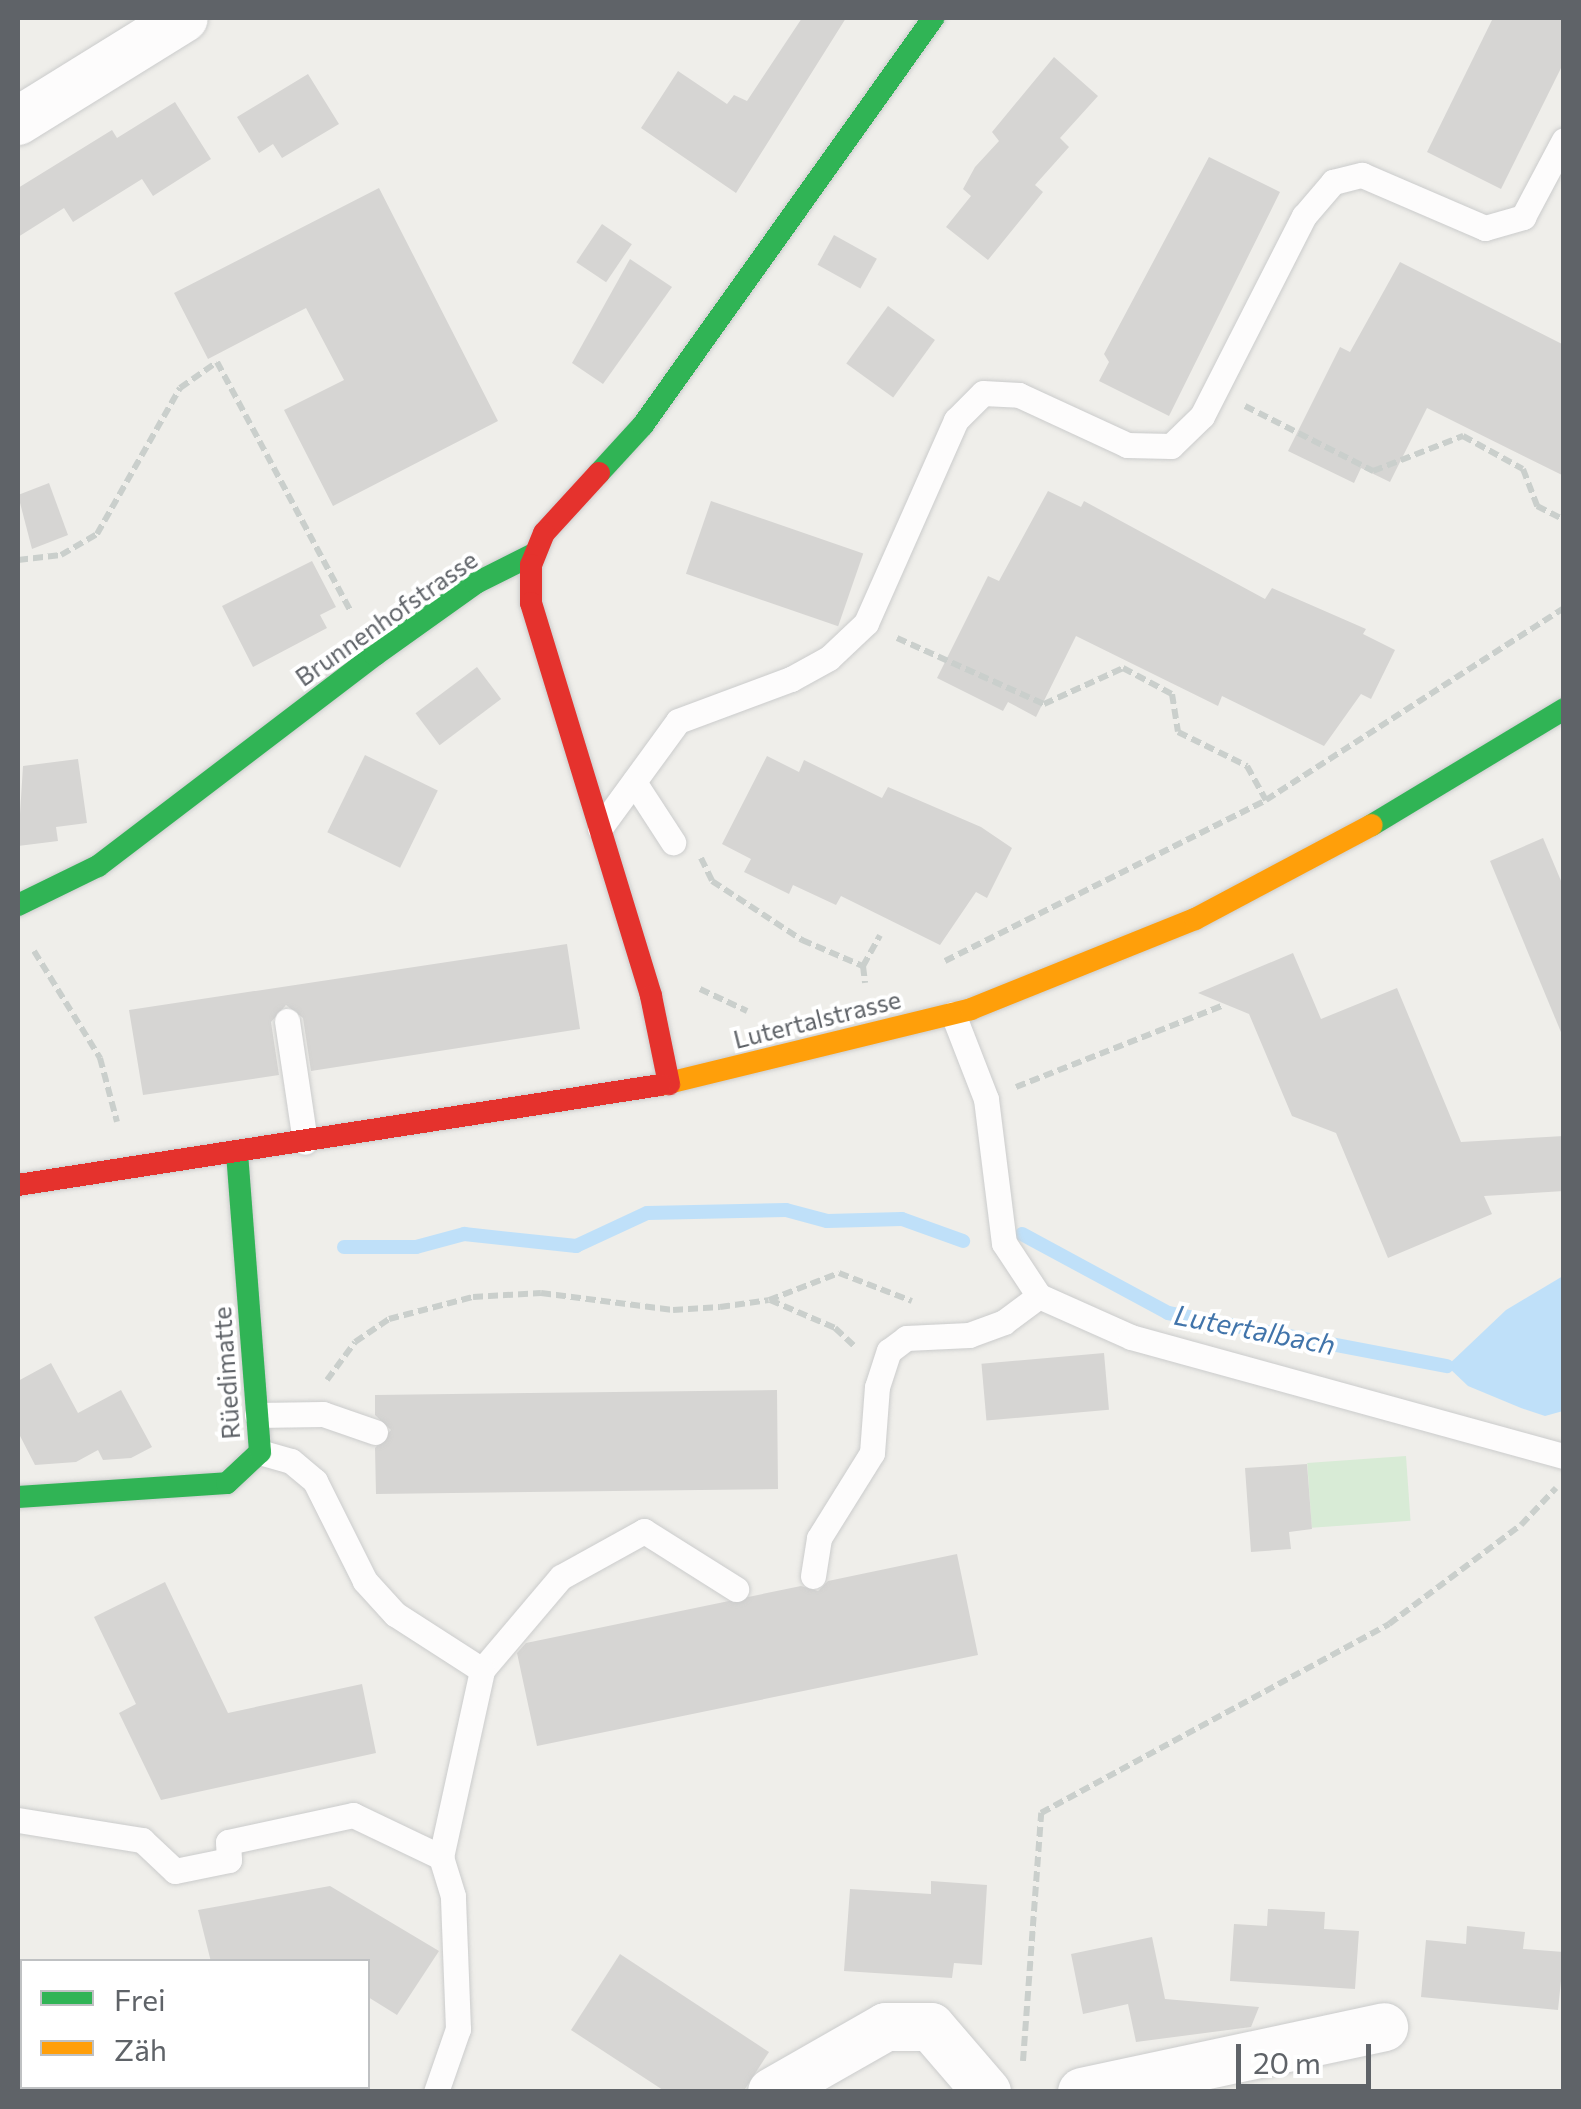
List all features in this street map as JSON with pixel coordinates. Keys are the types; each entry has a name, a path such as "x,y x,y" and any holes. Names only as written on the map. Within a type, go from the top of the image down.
{"street":[{"path":"18,122 184,18"},
{"path":"669,1084 652,996 532,603 534,554 554,520 643,425 794,203 933,18"},
{"name":"Brunnenhofstrasse","path":"18,905 127,846 374,655 476,583 534,554"},
{"name":"Lutertalstrasse","path":"18,1186 237,1155 669,1084 953,1014 1078,969 1311,862 1564,709"},
{"name":"Rüedimatte","path":"18,1497 227,1483 260,1452 237,1155"},
{"path":"1082,2092 1384,2027"},
{"path":"772,2092 886,2028 931,2028 1005,2079"}],"lane":[{"path":"600,828 678,721 791,679 829,658 866,624 956,420 983,393 1018,395 1126,445 1171,446 1216,391 1304,216 1333,182 1362,175 1486,228 1523,216 1564,140"},
{"path":"634,782 673,842"},
{"path":"953,1014 986,1099 1004,1243 1039,1296 1131,1337 1564,1456"},
{"path":"287,1021 305,1142"},
{"path":"813,1576 820,1538 872,1453 880,1371 906,1338 968,1335 1039,1296"},
{"path":"257,1415 312,1414 375,1432"},
{"path":"260,1452 291,1460 314,1481 365,1580 395,1614 482,1670"},
{"path":"436,2092 458,2029 454,1896 441,1858 482,1670 561,1577 644,1531 736,1589"},
{"path":"18,1820 142,1840 175,1871 230,1860 228,1842 352,1816 441,1858"}],"path":[{"path":"18,560 61,554 98,534 180,388 217,362 374,655"},
{"path":"1216,391 1373,472 1463,436 1523,469 1537,506 1564,520"},
{"path":"933,966 1266,800 1564,608"},
{"path":"866,624 1044,704 1122,668 1172,694 1178,732 1247,766 1266,800"},
{"path":"673,842 707,861 712,881 802,940 863,966"},
{"path":"866,990 863,966 880,935"},
{"path":"28,941 107,1074 124,1170"},
{"path":"849,995 883,984"},
{"path":"652,996 706,988 760,1016"},
{"path":"986,1099 1224,1005"},
{"path":"312,1414 356,1342 389,1319 430,1306 540,1293 674,1310 769,1300 839,1272 901,1295 968,1335"},
{"path":"769,1300 835,1328 880,1371"},
{"path":"1005,2079 1041,1813 1389,1624 1521,1525 1564,1480"}],"green space":[{"path":"1406,1456 1411,1521 1312,1528 1307,1463"}],"water":[{"path":"1563,1276 1563,1411 1545,1416 1521,1408 1468,1386 1447,1366 1506,1310"}],"building":[{"path":"802,18 846,18 736,193 641,128 678,71 727,104 734,95 747,101"},
{"path":"1493,18 1564,18 1564,62 1501,189 1427,152"},
{"path":"1054,57 1098,96 1060,138 1069,147 1035,185 1043,192 988,260 946,227 971,196 963,189 975,167 999,141 992,132"},
{"path":"308,74 339,124 282,158 273,144 259,153 237,117"},
{"path":"175,102 211,159 153,196 142,179 73,222 64,208 18,237 18,188 112,130 117,138"},
{"path":"1209,157 1280,192 1169,416 1099,381 1109,362 1104,354"},
{"path":"379,188 498,421 333,506 284,410 344,380 306,308 208,359 174,293"},
{"path":"602,224 632,244 606,282 576,262"},
{"path":"834,235 877,259 860,288 818,265"},
{"path":"630,259 672,287 603,384 572,363"},
{"path":"1400,262 1564,345 1564,476 1427,408 1390,482 1361,468 1354,483 1288,451 1340,347 1350,352"},
{"path":"888,306 935,340 893,398 846,363"},
{"path":"49,483 68,535 32,549 18,495"},
{"path":"1048,491 1081,507 1084,501 1265,599 1272,588 1366,629 1363,634 1395,650 1371,699 1361,694 1324,746 1222,696 1218,706 1076,636 1036,717 1008,702 1003,711 937,678 988,576 999,581"},
{"path":"711,501 863,553 838,626 686,574"},
{"path":"312,561 336,607 320,615 327,628 253,667 222,606"},
{"path":"477,667 501,699 440,745 416,713"},
{"path":"365,755 438,791 400,868 327,832"},
{"path":"767,756 799,772 804,760 882,798 888,787 981,827 1012,848 987,898 976,892 940,945 841,896 836,905 793,885 789,894 744,872 751,859 722,844"},
{"path":"78,759 87,823 56,827 58,841 18,846 23,766"},
{"path":"1543,838 1564,888 1563,1037 1490,861"},
{"path":"567,944 580,1029 311,1071 303,1018 286,1005 271,1022 279,1075 143,1095 129,1010"},
{"path":"1293,953 1321,1019 1397,988 1461,1142 1564,1136 1564,1191 1484,1196 1492,1214 1388,1258 1336,1133 1292,1116 1249,1014 1198,993"},
{"path":"1104,1353 1109,1410 986,1421 981,1364"},
{"path":"51,1363 78,1413 121,1390 152,1447 131,1458 103,1460 98,1450 76,1462 35,1465 18,1432 18,1381"},
{"path":"777,1390 778,1489 376,1494 375,1448 391,1430 375,1415 375,1395"},
{"path":"1307,1464 1312,1529 1289,1532 1291,1549 1251,1552 1245,1468"},
{"path":"957,1554 978,1655 537,1746 517,1653 526,1643 801,1586 818,1591 828,1581"},
{"path":"165,1582 228,1713 362,1684 376,1753 161,1800 119,1713 136,1704 94,1617"},
{"path":"931,1881 987,1885 982,1965 954,1963 952,1978 844,1971 850,1889 931,1894"},
{"path":"330,1886 439,1951 397,2015 370,1998 370,1959 210,1959 198,1910"},
{"path":"1268,1909 1325,1912 1324,1929 1359,1931 1355,1989 1230,1981 1234,1924 1267,1926"},
{"path":"1467,1926 1525,1932 1523,1949 1564,1952 1558,2010 1421,1997 1426,1940 1466,1944"},
{"path":"1152,1937 1165,1999 1259,2007 1251,2027 1136,2042 1128,2004 1083,2014 1071,1954"},
{"path":"620,1954 769,2052 743,2092 666,2092 571,2030"}],"waterway":[{"path":"344,1247 416,1247 464,1234 576,1246 647,1213 786,1210 827,1221 902,1219 963,1241"},
{"name":"Lutertalbach","path":"1022,1234 1168,1313 1447,1366"}],"traffic: fast":[{"path":"599,473 643,425 933,18"},
{"path":"18,905 98,866 375,655 476,583 534,554"},
{"path":"1372,825 1564,709"},
{"path":"18,1497 227,1483 260,1452 237,1155"},
{"path":"18,1985 20,1992"}],"traffic: slow":[{"path":"660,1085 971,1009 1195,919 1372,825"}],"traffic: jam":[{"path":"599,473 544,533 531,565 531,603 651,996 669,1084"},
{"path":"18,1185 660,1085"}]}
